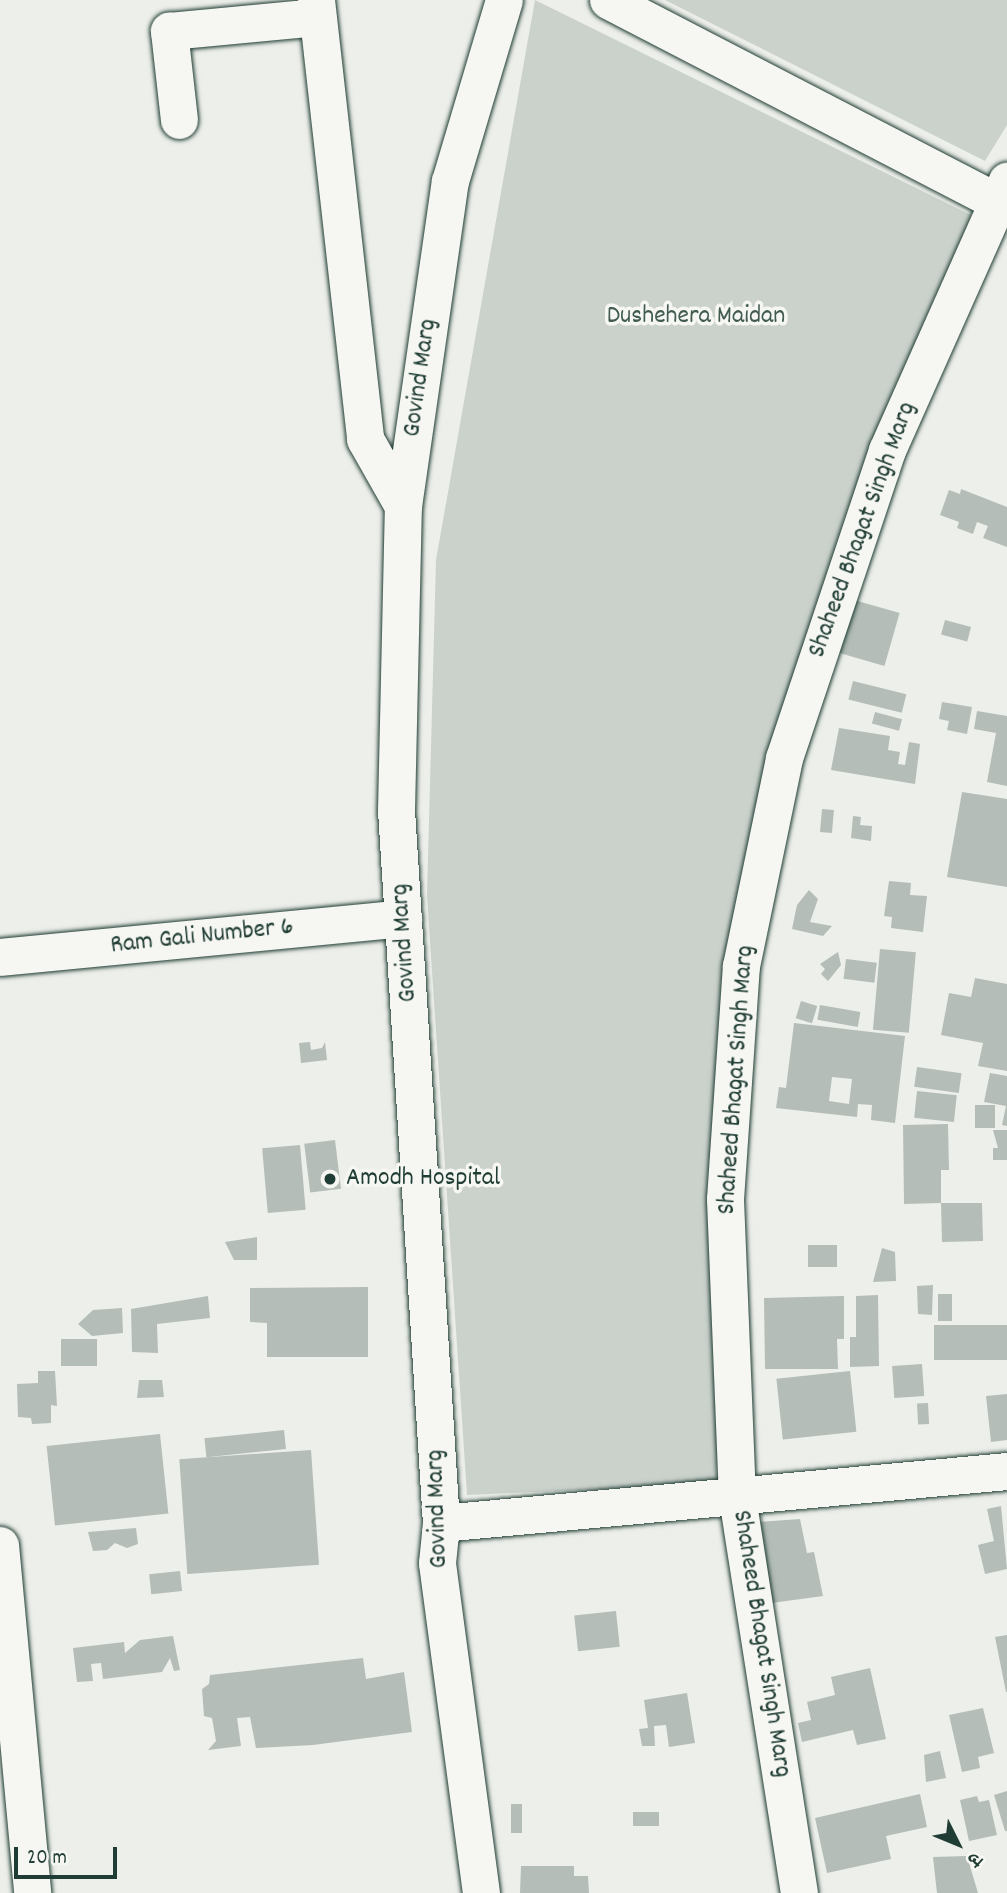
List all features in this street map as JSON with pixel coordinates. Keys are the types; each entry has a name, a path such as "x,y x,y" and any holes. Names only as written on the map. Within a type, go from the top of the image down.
{"street":[{"name":"Govind Marg","path":"481,1893 437,1563 440,1523 396,810 403,506 450,181 504,0"},
{"path":"607,0 1003,196"},
{"path":"179,120 167,15 317,8 365,439 403,506"},
{"name":"Shaheed Bhagat Singh Marg","path":"799,1893 737,1498 725,1199 741,966 784,758 887,450 1003,196"},
{"name":"Ram Gali Number 6","path":"0,957 403,918"},
{"path":"440,1523 737,1498 1007,1471"},
{"path":"0,1545 5,1660 32,1893"}],"green space":[{"name":"Dushehera Maidan","path":"535,0 985,222 766,767 722,1266 716,1484 467,1495 427,896 436,560"},
{"path":"665,0 1007,0 1007,125 985,161"}],"building":[{"path":"961,489 1007,507 1007,547 983,538 988,526 977,522 973,534 957,528 959,522 940,515 949,490 960,494"},
{"path":"840,596 900,613 884,666 825,649"},
{"path":"945,620 971,627 967,641 941,634"},
{"path":"853,681 906,694 902,713 848,699"},
{"path":"942,702 972,707 967,734 947,730 949,721 939,719"},
{"path":"977,711 1007,716 1007,786 987,782 996,733 974,729"},
{"path":"875,712 902,719 899,731 872,724"},
{"path":"839,728 890,736 888,750 900,752 898,764 905,765 909,742 920,744 915,784 831,770"},
{"path":"962,792 1007,799 1007,887 947,877"},
{"path":"822,809 834,810 832,833 820,832"},
{"path":"853,816 861,817 860,825 872,826 871,841 851,838"},
{"path":"889,881 911,883 910,895 927,896 923,932 891,928 892,917 884,916"},
{"path":"809,890 818,899 810,922 832,926 823,936 792,929 797,905"},
{"path":"880,949 916,952 909,1033 873,1030"},
{"path":"838,952 841,965 828,981 821,974 825,969 820,964"},
{"path":"846,959 877,963 874,983 844,979"},
{"path":"975,978 1007,984 1007,1071 978,1066 983,1043 941,1035 949,993 971,997"},
{"path":"801,1001 817,1006 812,1023 796,1018"},
{"path":"820,1005 860,1012 858,1027 817,1020"},
{"path":"794,1023 905,1036 895,1123 871,1120 872,1105 858,1104 857,1117 776,1108 779,1087 786,1088","holes":["832,1077 852,1079 849,1104 829,1101"]},
{"path":"310,1042 311,1050 322,1048 325,1042 327,1060 301,1063 299,1043"},
{"path":"917,1067 962,1073 959,1093 914,1087"},
{"path":"990,1073 1007,1076 1007,1126 1002,1125 1006,1106 984,1102"},
{"path":"917,1091 957,1095 954,1122 914,1118"},
{"path":"975,1105 995,1105 995,1128 975,1128"},
{"path":"948,1124 949,1170 941,1170 941,1203 904,1204 903,1125"},
{"path":"993,1130 1007,1130 1007,1160 993,1160 993,1148 998,1148"},
{"path":"335,1140 341,1189 310,1192 304,1144"},
{"path":"300,1145 306,1210 268,1213 262,1148"},
{"path":"941,1203 982,1203 983,1241 942,1242"},
{"path":"257,1237 257,1260 234,1260 225,1242"},
{"path":"808,1245 837,1245 837,1267 808,1267"},
{"path":"882,1248 895,1252 896,1281 873,1282"},
{"path":"933,1285 932,1315 918,1314 917,1286"},
{"path":"368,1287 368,1357 267,1357 267,1323 250,1322 250,1288"},
{"path":"938,1294 952,1294 952,1321 938,1321"},
{"path":"878,1295 879,1366 850,1367 850,1337 856,1337 856,1296"},
{"path":"208,1296 210,1318 157,1324 158,1353 132,1352 131,1309"},
{"path":"844,1296 844,1339 837,1339 838,1369 765,1369 764,1298"},
{"path":"122,1308 123,1333 92,1336 78,1324 93,1310"},
{"path":"934,1325 1007,1325 1007,1360 934,1360"},
{"path":"61,1339 97,1339 97,1366 61,1366"},
{"path":"922,1364 924,1396 894,1398 892,1366"},
{"path":"38,1371 55,1371 57,1406 51,1405 51,1423 32,1424 31,1418 18,1417 17,1384 38,1383"},
{"path":"850,1371 856,1432 783,1439 776,1379"},
{"path":"139,1380 162,1380 164,1397 137,1398"},
{"path":"1007,1394 1007,1440 991,1442 986,1396"},
{"path":"928,1403 929,1424 918,1425 917,1404"},
{"path":"284,1430 286,1449 206,1457 204,1438"},
{"path":"160,1434 168,1514 55,1525 47,1446"},
{"path":"311,1450 319,1565 187,1574 179,1459"},
{"path":"1001,1506 1007,1569 985,1574 978,1545 994,1541 987,1509"},
{"path":"800,1519 807,1553 814,1552 823,1596 764,1604 759,1522"},
{"path":"136,1528 138,1544 127,1548 115,1543 107,1550 93,1551 88,1532"},
{"path":"180,1571 182,1591 151,1594 149,1574"},
{"path":"616,1611 620,1647 578,1651 574,1615"},
{"path":"1007,1635 1007,1692 1006,1692 995,1637"},
{"path":"173,1636 180,1670 174,1671 170,1658 162,1672 103,1679 101,1663 91,1664 93,1681 77,1682 73,1648 124,1642 125,1653 140,1640"},
{"path":"363,1658 366,1679 404,1672 412,1732 313,1745 256,1748 250,1717 237,1718 241,1746 208,1750 216,1741 212,1718 204,1716 202,1689 209,1684 210,1675"},
{"path":"870,1668 886,1739 857,1745 853,1730 802,1742 798,1723 811,1720 807,1702 835,1695 831,1677"},
{"path":"687,1693 695,1743 669,1747 666,1725 654,1726 655,1746 642,1746 639,1729 648,1728 644,1700"},
{"path":"983,1708 994,1753 978,1757 980,1768 962,1772 949,1715"},
{"path":"940,1751 946,1778 926,1782 924,1755"},
{"path":"1007,1791 1007,1831 1005,1831 994,1795"},
{"path":"920,1794 927,1827 886,1836 891,1859 827,1873 815,1818"},
{"path":"977,1796 979,1802 989,1800 997,1835 969,1841 960,1800"},
{"path":"511,1804 522,1804 522,1833 511,1833"},
{"path":"633,1812 659,1812 659,1826 633,1826"},
{"path":"967,1856 978,1893 937,1893 933,1857"},
{"path":"521,1866 574,1866 574,1876 588,1876 589,1893 520,1893"}],"place":[{"name":"Amodh Hospital","path":"330,1179"}]}
